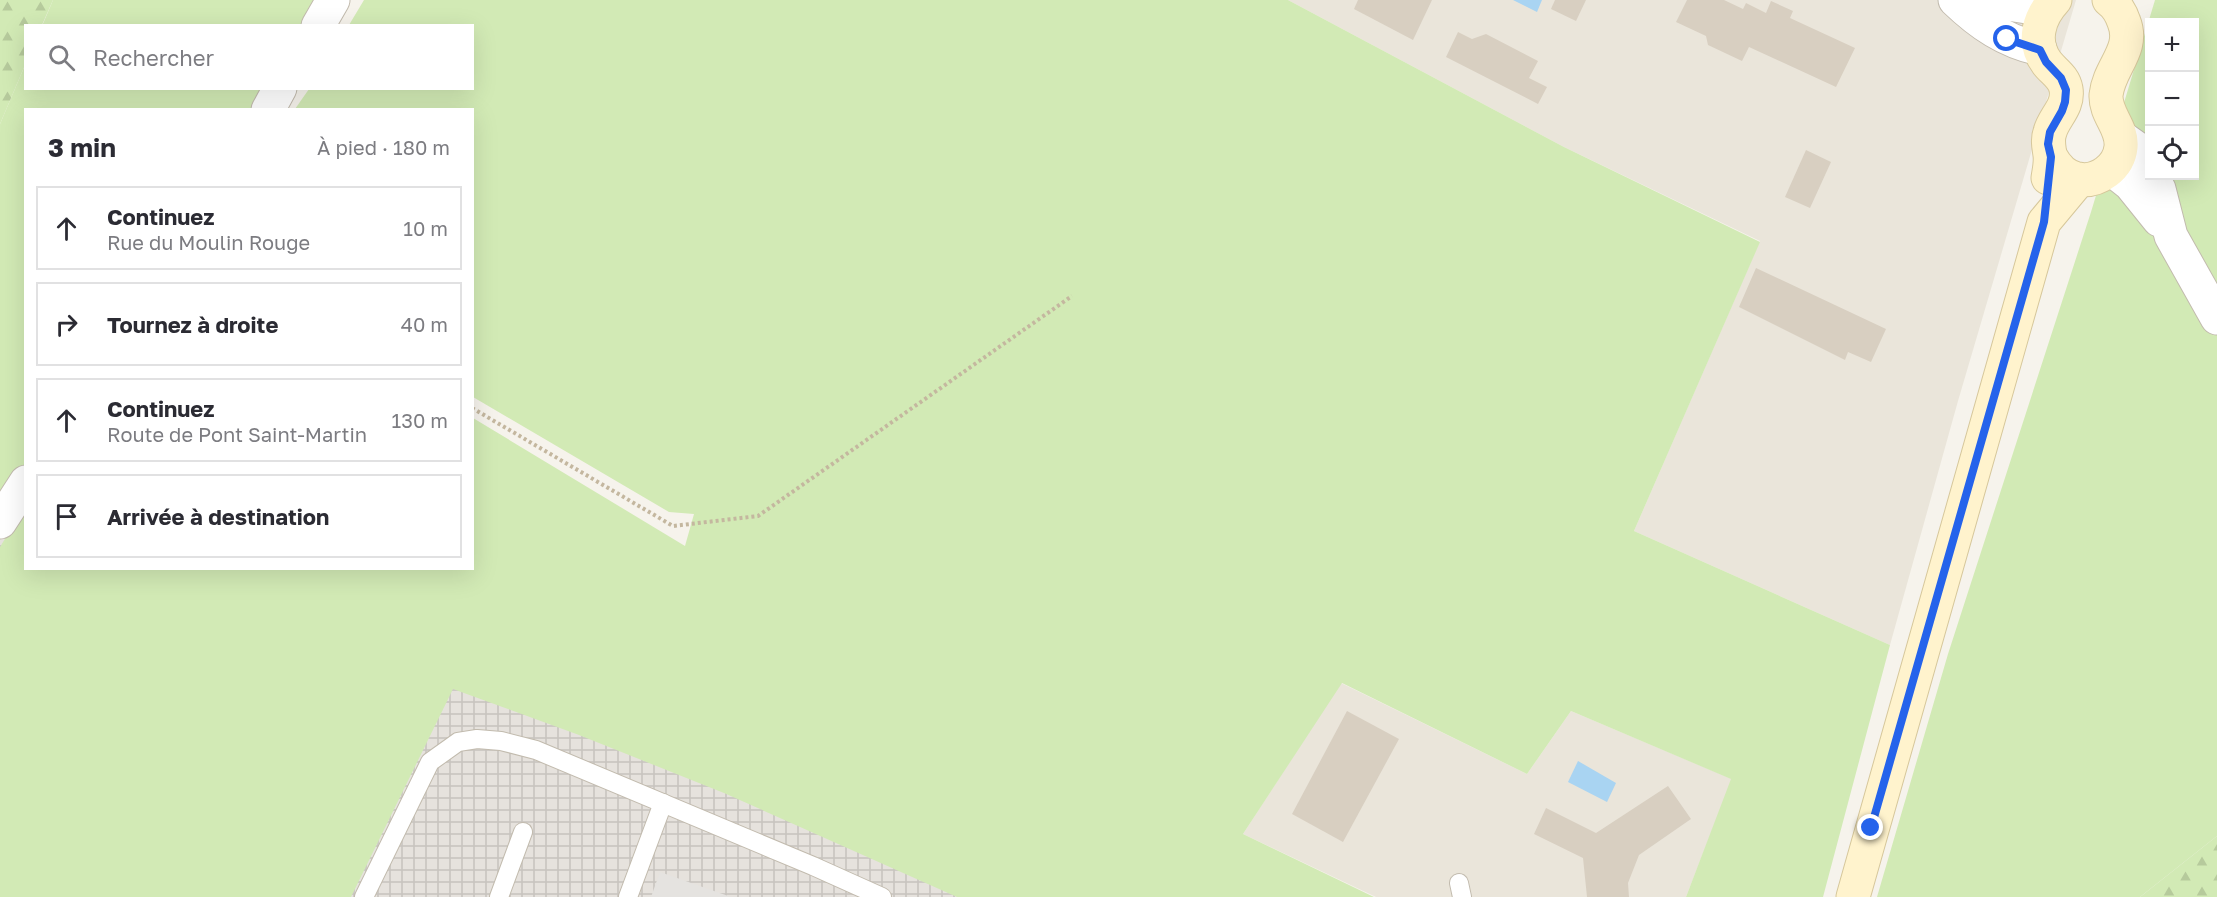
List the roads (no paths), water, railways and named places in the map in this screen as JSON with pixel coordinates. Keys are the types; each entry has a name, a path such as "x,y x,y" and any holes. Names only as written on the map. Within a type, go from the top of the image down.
{"main road":[{"path":"2051,5 2040,22 2038,36 2040,50 2046,62 2061,78 2066,90 2065,102 2050,132 2048,144 2057,168 2079,180 2091,179 2111,169 2118,159 2121,148 2121,137 2106,106 2108,80 2127,44 2127,28 2117,5"},
{"path":"1853,897 2044,222 2051,157"},
{"path":"2044,222 2079,180"}],"street":[{"path":"319,24 333,0"},
{"path":"1955,0 1978,21 2007,39 2040,50"},
{"path":"1982,0 2051,5"},
{"path":"269,108 279,90"},
{"path":"2121,137 2138,149 2145,162"},
{"path":"2111,169 2130,183 2171,236 2217,318"},
{"path":"2154,180 2160,189 2171,236"},
{"path":"0,522 24,485"}],"lane":[{"path":"364,897 430,762 458,742 477,739 501,741 536,750 882,897"},
{"path":"628,897 663,803"},
{"path":"499,897 523,832"}],"water":[{"path":"1513,0 1542,0 1537,12"},
{"path":"1578,761 1616,783 1607,802 1568,782"}]}
